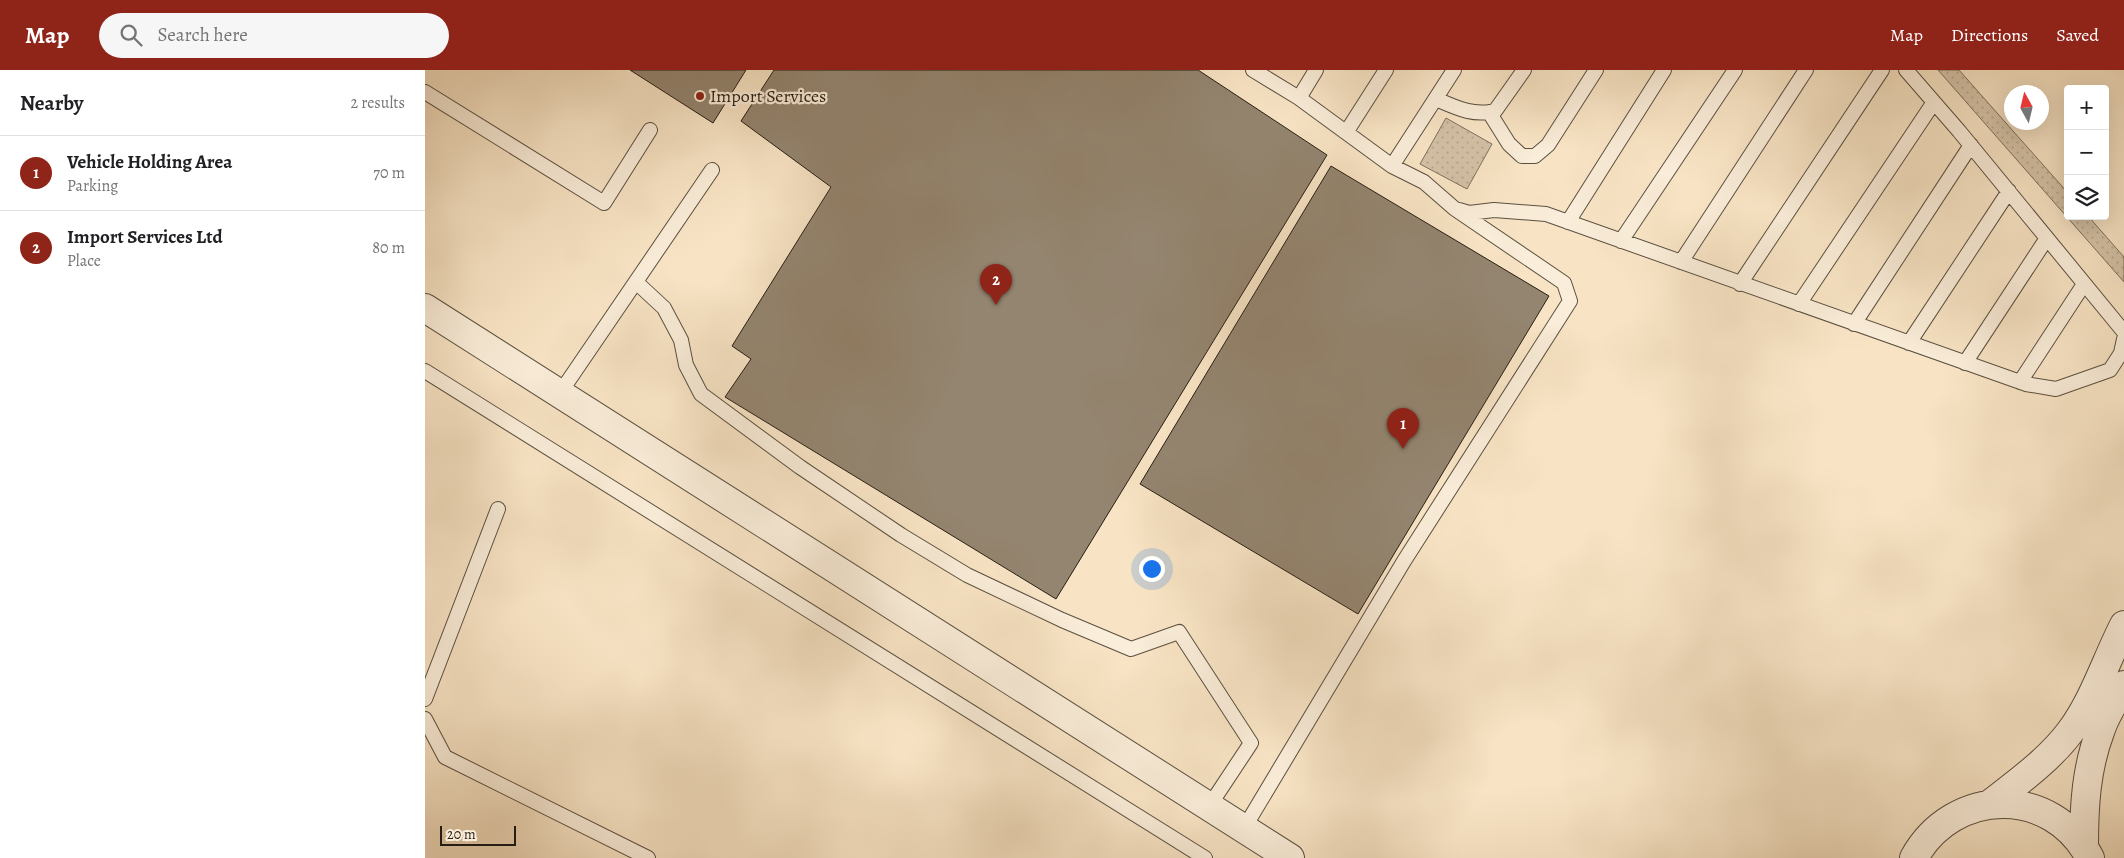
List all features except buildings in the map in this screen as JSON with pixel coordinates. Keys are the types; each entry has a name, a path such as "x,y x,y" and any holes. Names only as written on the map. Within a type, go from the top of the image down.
{"street":[{"path":"425,308 560,392 1208,808 1290,858"},
{"path":"1990,804 2021,780 2070,732 2091,696 2124,625"},
{"path":"2087,852 2084,800 2088,772 2101,728 2124,685"},
{"path":"1914,858 1923,843 1941,824 1964,811 1990,804 2017,804 2043,812 2066,827 2087,852"}],"lane":[{"path":"1299,98 1316,70"},
{"path":"1347,131 1386,70"},
{"path":"1392,166 1454,70"},
{"path":"1436,99 1468,113 1495,111 1524,70"},
{"path":"1489,112 1509,144 1522,156 1535,156 1548,144 1596,70"},
{"path":"1568,222 1664,70"},
{"path":"1621,241 1735,70"},
{"path":"1681,262 1806,70"},
{"path":"1740,284 1882,70"},
{"path":"1906,70 1971,145 2124,332"},
{"path":"1243,830 1405,561 1570,301 1564,283 1455,209 1424,182 1392,166 1347,131 1256,71"},
{"path":"425,92 604,203 650,130"},
{"path":"1799,304 1934,102"},
{"path":"1854,324 1971,145"},
{"path":"560,392 712,170"},
{"path":"1909,343 2009,191"},
{"path":"1455,209 1469,213 1494,210 1545,214 2020,382 2056,389 2110,370 2121,353 2124,339"},
{"path":"1965,363 2047,238"},
{"path":"636,282 663,308 681,340 686,365 701,394 800,467 901,535 967,575 1062,620 1131,649 1179,632 1251,743 1208,808"},
{"path":"2020,382 2084,284"},
{"path":"425,371 1205,858"},
{"path":"425,699 498,509"},
{"path":"425,719 445,757 647,858"}],"shaded area":[{"path":"1938,70 1959,70 2004,121 2004,130 2012,130 2064,188 2064,214"},
{"path":"1446,118 1492,144 1467,189 1420,164"},
{"path":"2070,220 2092,220 2124,257 2124,282"}],"place":[{"name":"Import Services","path":"700,96"},
{"name":"Import Services Ltd","path":"996,305"},
{"name":"Vehicle Holding Area","path":"1403,449"}]}
